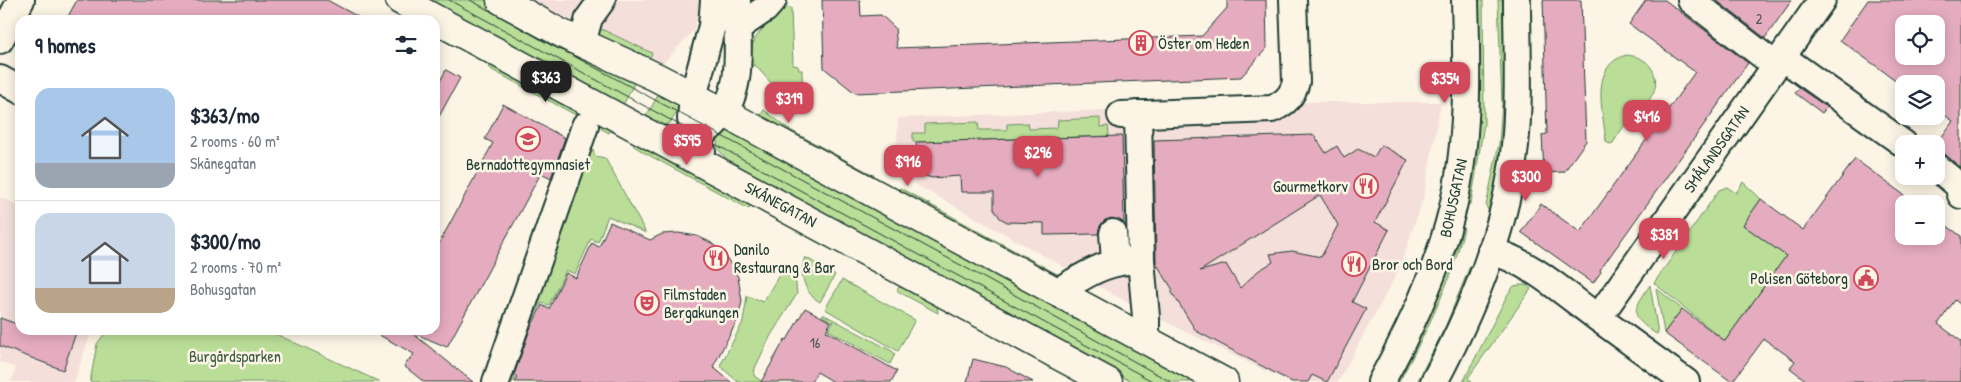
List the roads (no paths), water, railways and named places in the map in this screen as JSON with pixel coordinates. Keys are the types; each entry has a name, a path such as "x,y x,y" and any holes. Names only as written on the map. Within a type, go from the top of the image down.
{"main road":[{"name":"SKÅNEGATAN","path":"400,0 428,15"},
{"path":"501,0 582,43 656,77 725,113 1224,382"},
{"name":"SKÅNEGATAN","path":"440,22 1108,382"}],"street":[{"path":"0,40 21,0"},
{"path":"582,43 589,18 602,0"},
{"path":"713,169 694,140 691,119 693,97 712,26 714,0"},
{"path":"658,139 680,142 694,140 725,113 736,85 737,0"},
{"path":"737,28 765,9 773,0"},
{"path":"1146,340 1130,115 1272,109 1286,103 1296,82 1293,0"},
{"name":"BOHUSGATAN","path":"1381,382 1417,313 1442,247 1453,209 1466,118 1465,0"},
{"path":"1434,382 1466,317 1491,251 1505,201 1515,148 1518,87 1517,0"},
{"path":"1691,0 1895,138"},
{"name":"SMÅLANDSGATAN","path":"1598,318 1822,0"},
{"path":"0,79 15,87"},
{"path":"496,382 585,126"},
{"path":"1945,174 1958,185 1961,195"},
{"path":"1113,233 1115,262"},
{"path":"1491,251 1504,254 1524,265 1686,382"},
{"path":"1056,292 1106,264 1141,260"}],"tram line":[{"path":"449,0 1154,382"},
{"path":"470,0 968,269 1171,382"}],"place":[{"name":"Öster om Heden","path":"1141,43"},
{"name":"Bernadottegymnasiet","path":"528,139"},
{"name":"Gourmetkorv","path":"1366,186"},
{"name":"Danilo Restaurang & Bar","path":"716,258"},
{"name":"Bror och Bord","path":"1354,264"},
{"name":"Polisen Göteborg","path":"1866,278"},
{"name":"Filmstaden Bergakungen","path":"647,303"}],"park label":[{"name":"Burgårdsparken","path":"235,356"}]}
